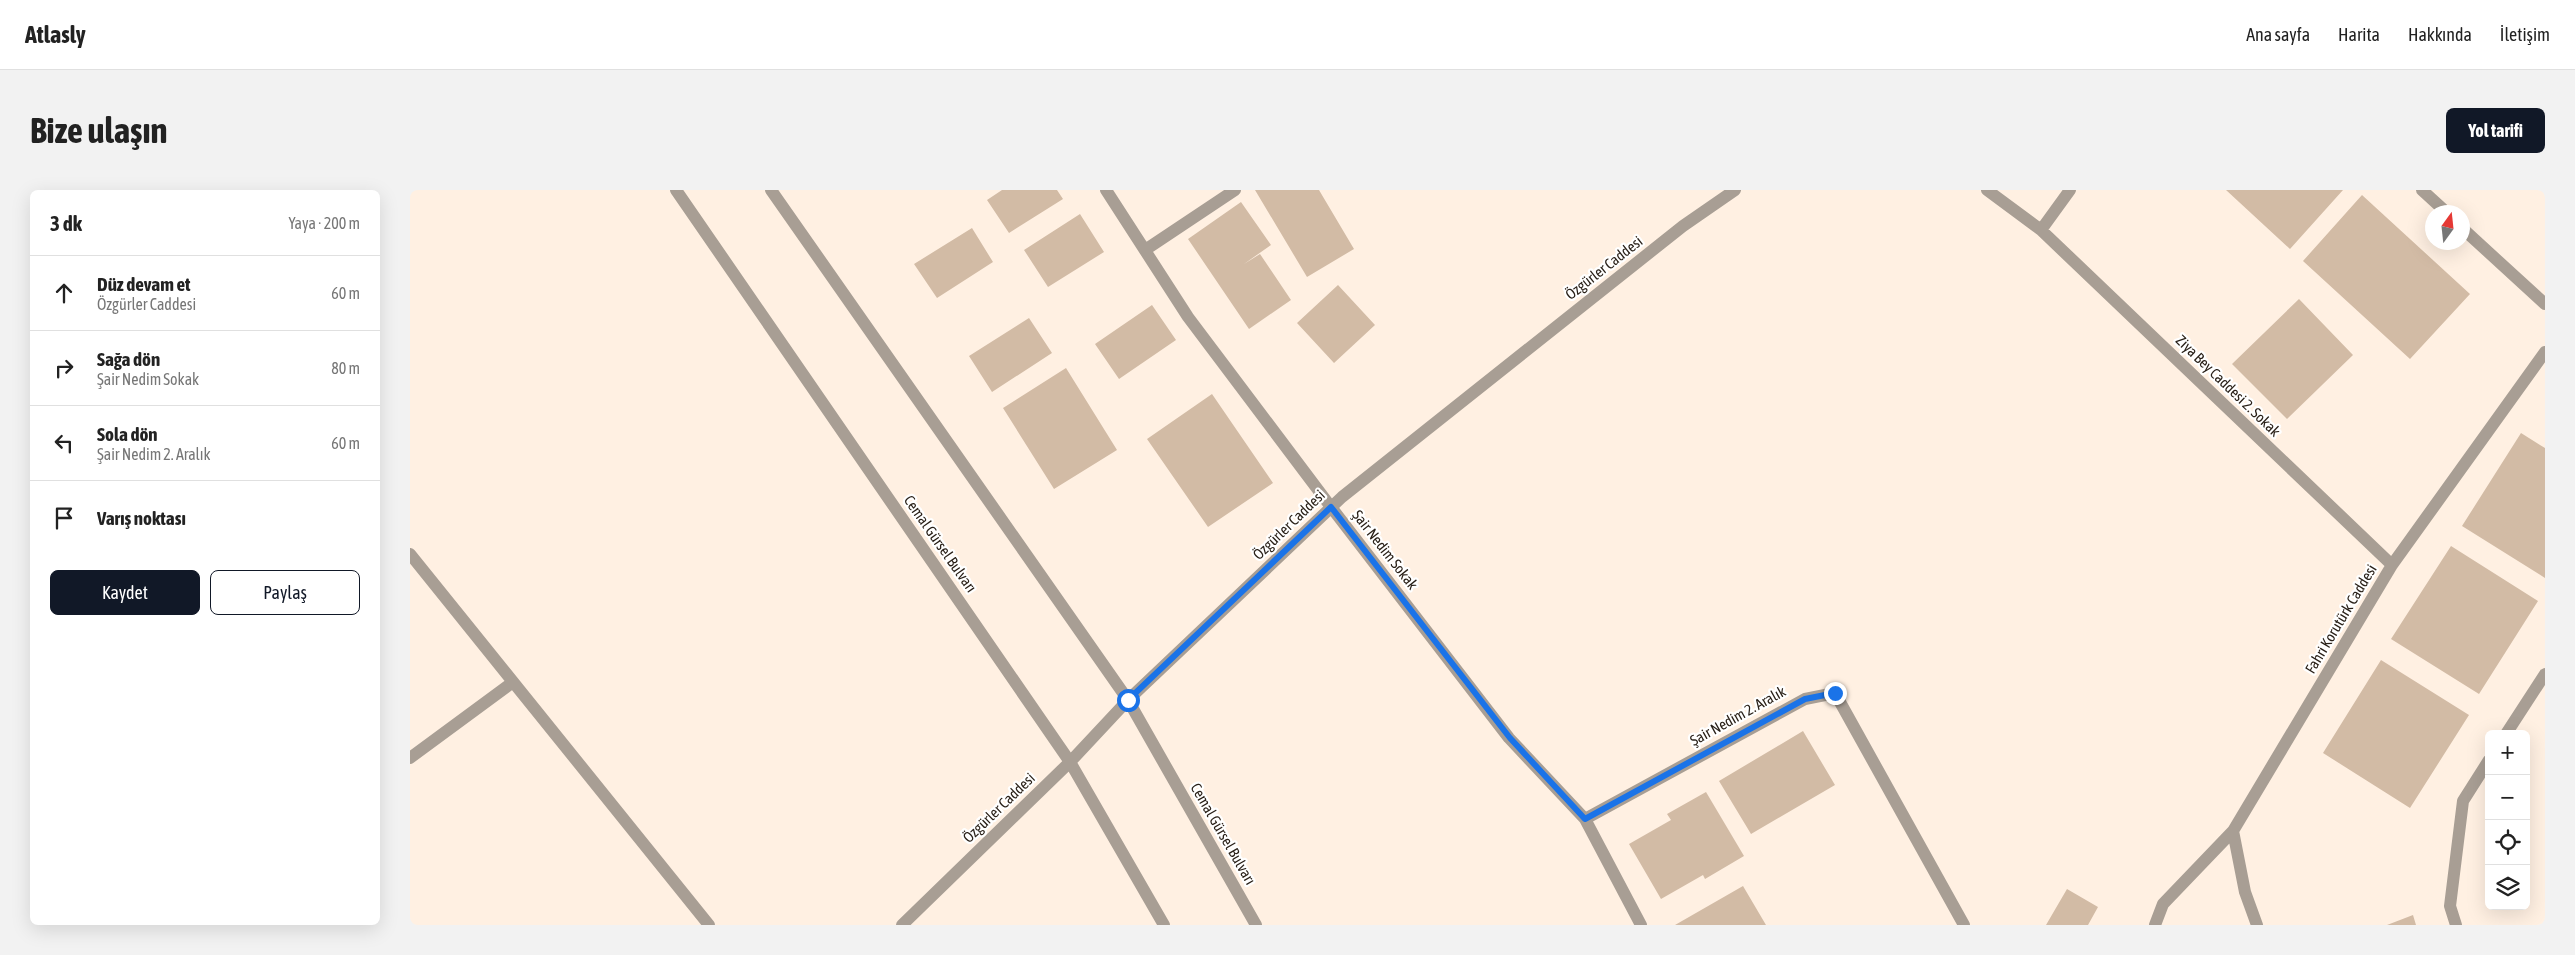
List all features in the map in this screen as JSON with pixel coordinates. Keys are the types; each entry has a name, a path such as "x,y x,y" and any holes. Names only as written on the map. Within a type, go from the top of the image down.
{"street":[{"name":"Cemal Gürsel Bulvarı","path":"676,190 1070,762 1164,925"},
{"name":"Cemal Gürsel Bulvarı","path":"771,190 1128,700 1256,925"},
{"name":"Şair Nedim Sokak","path":"1106,190 1188,317 1331,507 1510,738 1585,819 1640,925"},
{"path":"1145,250 1235,190"},
{"name":"Özgürler Caddesi","path":"902,925 1070,762 1128,700 1331,507 1683,226 1735,190"},
{"path":"1988,190 2041,230 2070,190"},
{"path":"2422,190 2438,205"},
{"name":"Ziya Bey Caddesi 2. Sokak","path":"2041,230 2392,565"},
{"path":"2470,235 2545,304"},
{"name":"Fahri Korutürk Caddesi","path":"2155,925 2163,904 2233,831 2392,565 2545,352"},
{"path":"410,554 709,925"},
{"path":"2509,730 2545,674"},
{"path":"410,758 513,682"},
{"name":"Şair Nedim 2. Aralık","path":"1585,819 1805,699 1835,693 1964,925"},
{"path":"2456,925 2450,906 2463,801 2485,766"},
{"path":"2233,831 2246,892 2258,925"}],"building":[{"path":"1002,190 1057,190 1063,199 1009,233 987,200"},
{"path":"1255,190 1319,190 1354,249 1307,277"},
{"path":"2226,190 2343,190 2290,249"},
{"path":"2362,195 2470,294 2410,359 2303,261"},
{"path":"1241,202 1271,245 1244,264 1260,254 1291,300 1249,329 1188,239"},
{"path":"1080,214 1104,252 1048,287 1024,250"},
{"path":"972,228 993,262 937,298 914,264"},
{"path":"1338,285 1375,325 1334,363 1297,323"},
{"path":"2299,299 2353,355 2287,419 2232,364"},
{"path":"1152,305 1176,340 1119,379 1095,344"},
{"path":"1029,318 1052,353 992,392 969,356"},
{"path":"1066,368 1117,450 1054,489 1003,408"},
{"path":"1212,394 1273,483 1208,527 1147,439"},
{"path":"2521,433 2545,448 2545,578 2462,526"},
{"path":"2451,546 2538,601 2479,694 2391,639"},
{"path":"2381,660 2469,715 2410,808 2323,753"},
{"path":"1803,731 1835,785 1751,834 1719,781"},
{"path":"1706,792 1744,856 1705,879 1703,875 1661,899 1629,844 1671,820 1667,814"},
{"path":"1743,886 1766,925 1675,925"},
{"path":"2067,889 2098,907 2088,925 2046,925"},
{"path":"2413,915 2416,925 2387,925"}],"route":[{"path":"1128,700 1331,507 1510,738 1585,819 1805,699 1835,693"}]}
